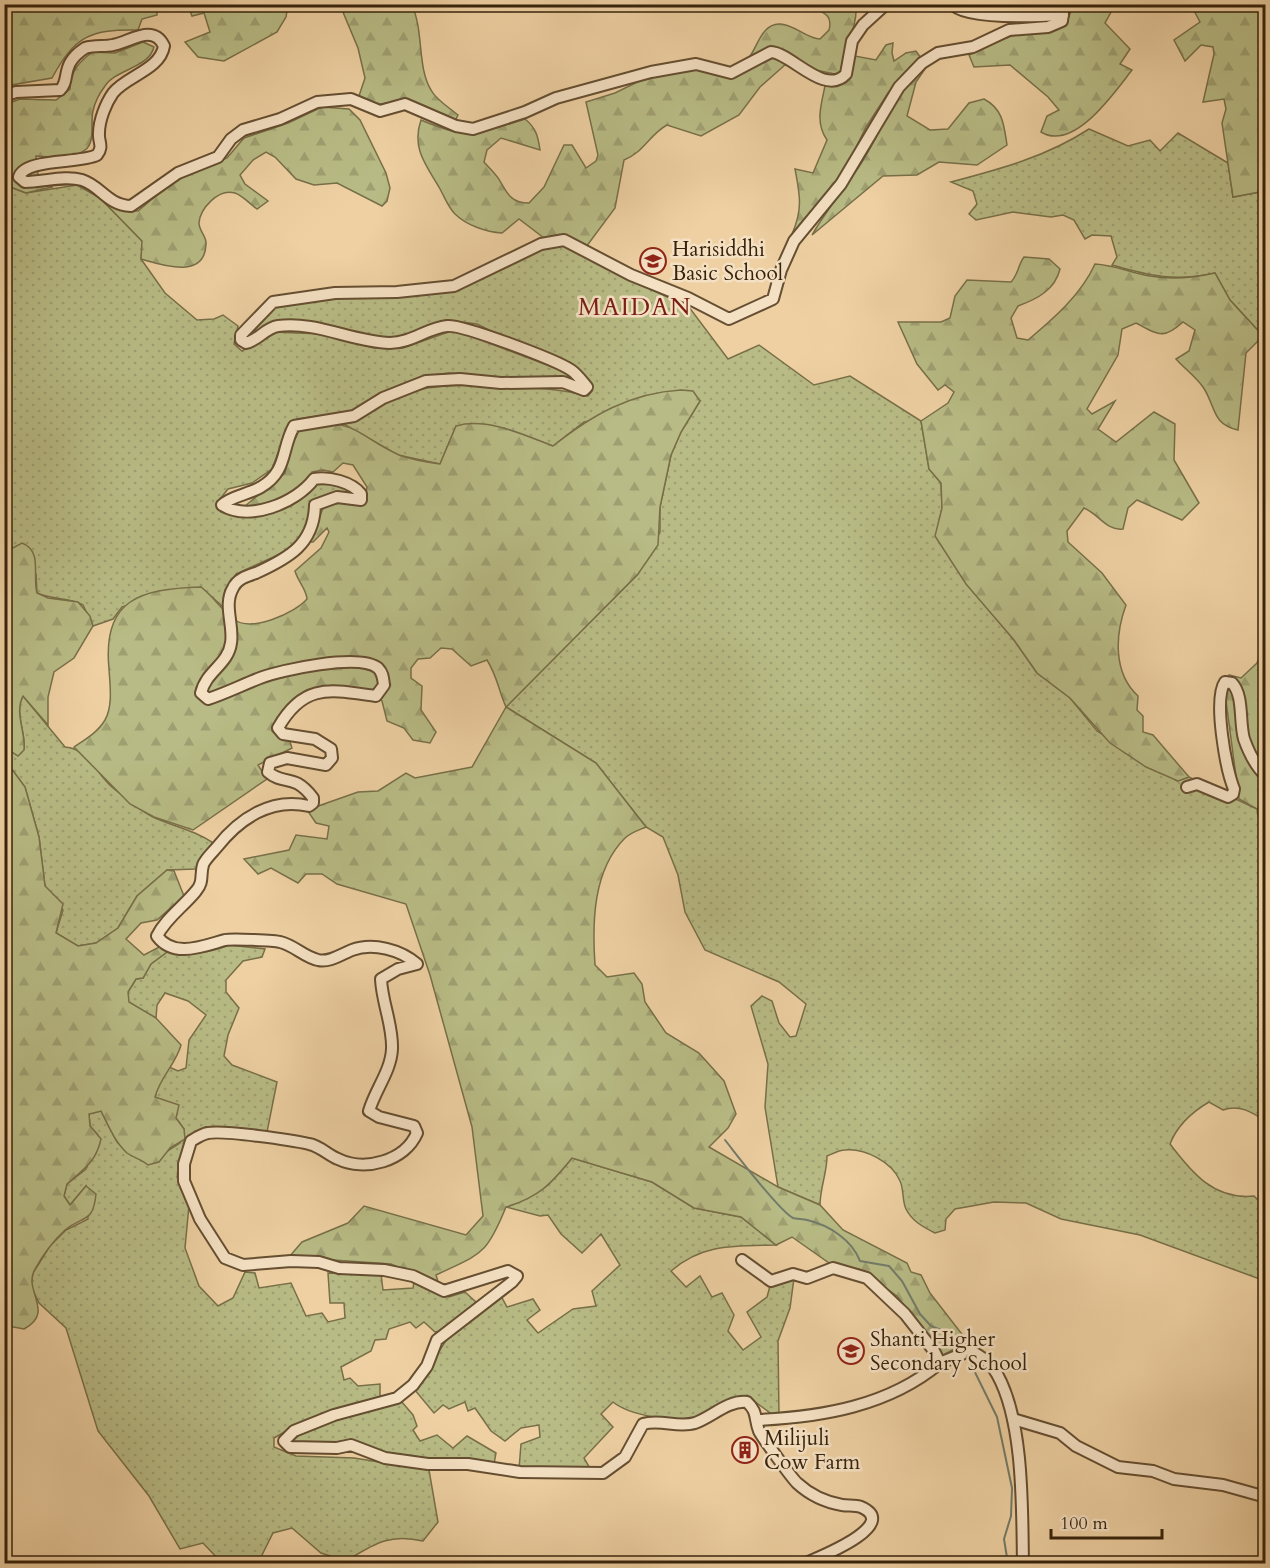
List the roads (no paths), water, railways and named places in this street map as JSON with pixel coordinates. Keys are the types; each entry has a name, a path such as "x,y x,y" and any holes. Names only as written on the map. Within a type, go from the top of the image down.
{"street":[{"path":"4,96 16,92 60,90 65,83 68,64 85,48 110,46 138,36 158,38 164,46 158,59 146,70 122,84 111,96 98,133 101,147 97,155 52,164 31,165 24,168 19,177 25,182 61,179 84,181 114,202 131,206 178,173 218,157 231,139 243,130 280,119 317,102 351,99 380,111 405,104 456,126 473,129 525,112 556,98 651,72 696,64 731,73 771,52 787,59 802,70 827,80 839,80 846,75 852,41 863,25 886,4"},
{"path":"798,1563 806,1563 858,1538 868,1530 870,1519 866,1510 858,1506 827,1501 810,1494 797,1484 759,1431 753,1408 740,1401 691,1424 655,1421 643,1424 625,1457 603,1473 520,1472 468,1464 428,1464 385,1458 351,1445 337,1448 290,1447 284,1441 294,1431 334,1415 397,1398 427,1366 437,1340 517,1276 508,1271 444,1291 413,1276 384,1270 339,1268 319,1262 291,1261 243,1265 225,1258 209,1235 184,1181 184,1164 191,1141 207,1132 311,1144 339,1160 365,1167 402,1151 413,1142 417,1133 414,1126 379,1117 369,1111 392,1052 391,1026 381,980 398,969 417,964 399,953 374,946 353,949 327,960 317,960 278,941 226,940 200,949 182,949 162,943 157,936 171,915 197,890 203,879 203,865 234,826 245,818 267,809 298,803 309,806 313,803 313,798 300,783 289,778 279,778 268,772 270,763 278,759 326,765 332,758 331,749 315,739 283,734 278,728 297,703 319,691 376,696 384,685 383,675 377,668 367,663 346,663 300,668 260,678 235,691 208,699 201,693 204,682 223,662 231,643 229,602 233,587 240,579 267,568 300,547 315,524 315,505 337,497 361,500 361,494 358,490 325,477 314,479 305,490 253,512 233,512 222,505 261,488 271,480 284,462 287,439 294,426 354,416 383,398 426,381 460,379 501,382 563,382 584,390 586,387 572,370 483,333 459,326 445,326 399,343 375,342 334,330 295,326 270,328 256,341 246,343 241,340 241,335 273,302 335,293 397,292 454,286 541,244 564,240 631,275 688,298 729,319 753,310 773,299 781,270 794,241 841,184 899,87 922,63 938,53 973,47 1017,28 1040,29 1062,21 1063,10 1033,18 973,14 959,11 954,4"},
{"path":"1187,787 1197,784 1228,797 1233,794 1220,713 1221,687 1225,682 1232,683 1237,689 1244,737 1254,761 1266,776"},
{"path":"742,1260 771,1281 794,1274 807,1278 834,1268 867,1278 905,1314 934,1351 940,1363"},
{"path":"757,1420 807,1417 852,1406 918,1381 940,1363 965,1352 980,1356 997,1373 1013,1419 1022,1480 1023,1563"},
{"path":"1013,1419 1060,1433 1076,1446 1118,1467 1153,1471 1174,1479 1223,1485 1266,1497"},
{"path":"758,1563 785,1563"}],"waterway":[{"path":"725,1140 768,1194 787,1213 793,1218 815,1222 839,1235 851,1246 860,1261 889,1266 902,1281 920,1314 931,1326 951,1334 963,1349"},
{"path":"966,1354 997,1417 1012,1488 1011,1516 1004,1539 1008,1564"}],"place":[{"name":"Harisiddhi Basic School","path":"653,261"},
{"name":"Shanti Higher Secondary School","path":"851,1351"},
{"name":"Milijuli Cow Farm","path":"745,1450"}],"district":[{"name":"MAIDAN","path":"635,307"}]}
